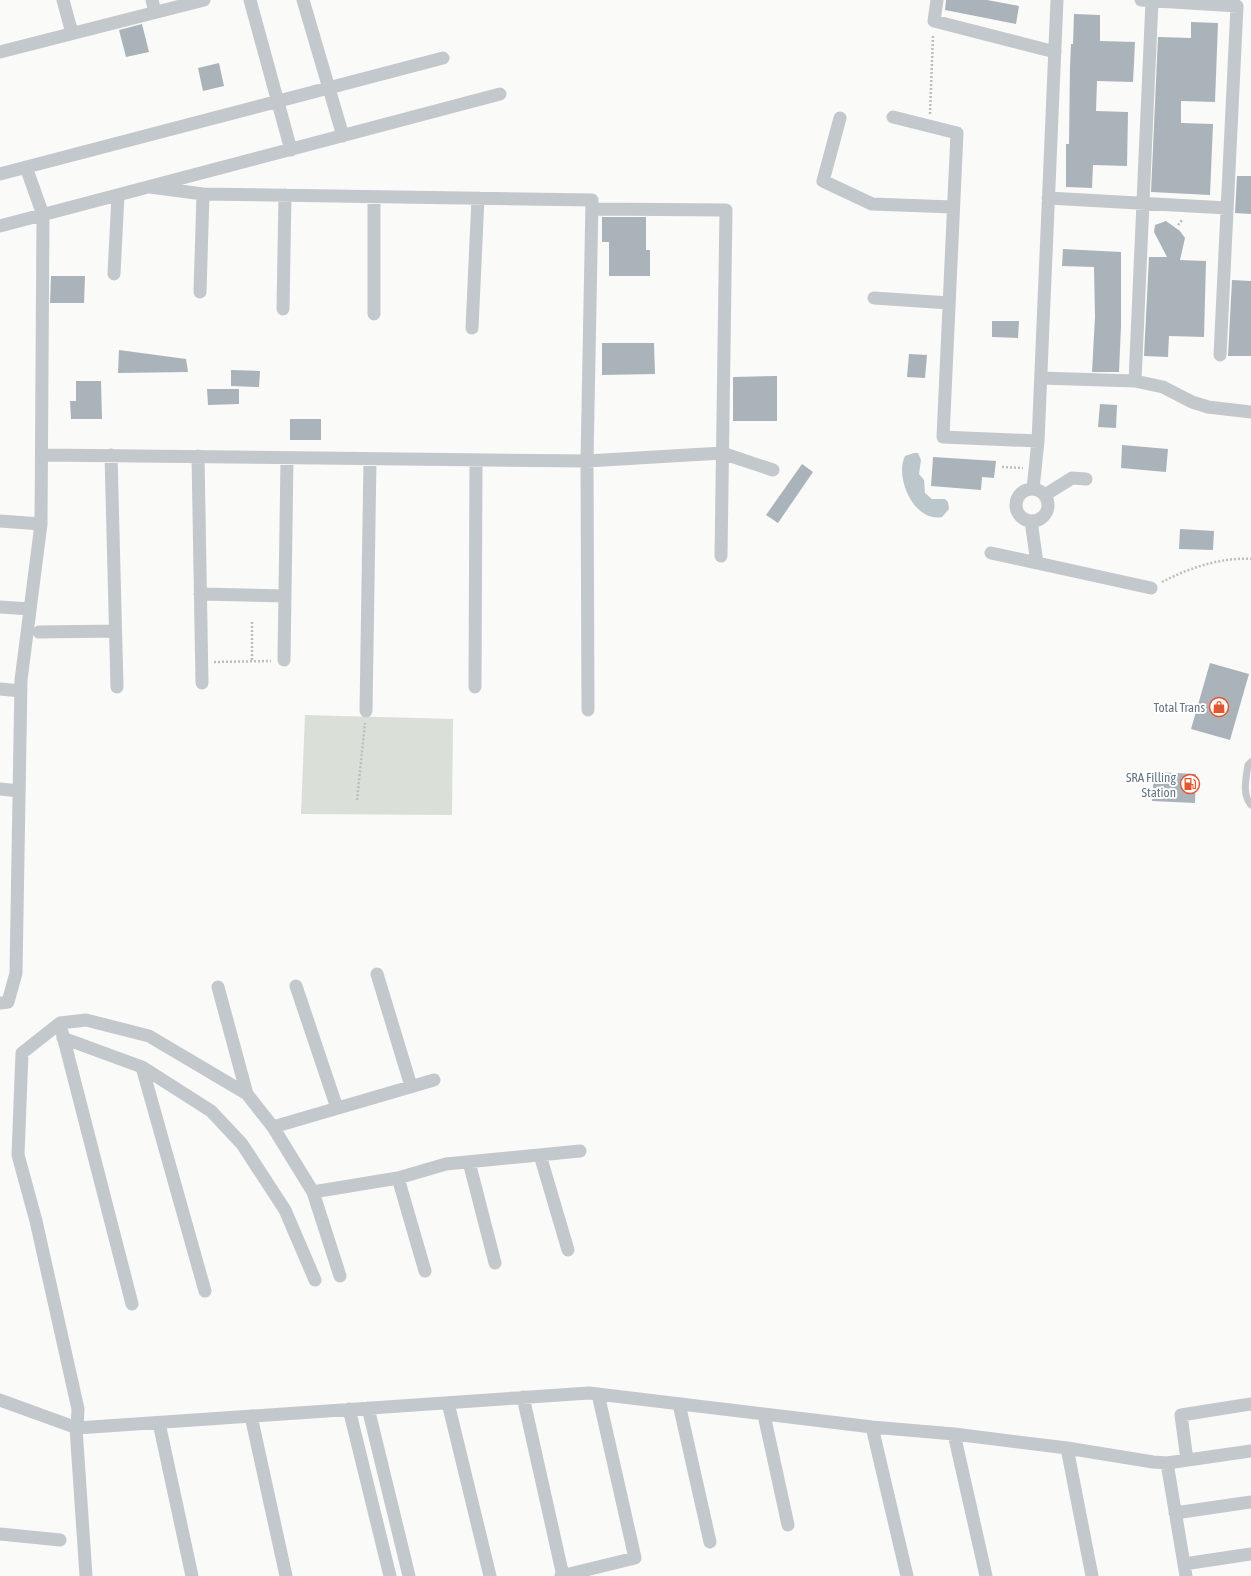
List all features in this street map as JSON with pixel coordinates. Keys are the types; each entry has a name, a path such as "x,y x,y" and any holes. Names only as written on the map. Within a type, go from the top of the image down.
{"street":[{"path":"63,0 72,33"},
{"path":"0,52 72,33 153,6 204,0"},
{"path":"250,0 291,150"},
{"path":"303,0 343,136"},
{"path":"936,0 934,21 1055,52"},
{"path":"1057,0 1041,378 1035,469 1039,492 1048,500 1047,511 1040,519 1031,521 1020,517 1015,507 1021,492 1025,490 1039,492 1072,478 1086,479"},
{"path":"1135,381 1142,202 1147,0 1237,6 1220,355"},
{"path":"0,174 443,58"},
{"path":"0,226 500,94"},
{"path":"893,117 957,133 943,437 1038,441"},
{"path":"840,118 823,181 872,204 953,206"},
{"path":"0,1003 8,1002 16,973 21,691 41,524 43,215 26,167"},
{"path":"150,187 203,194 592,200 587,462 588,710"},
{"path":"200,292 203,194"},
{"path":"114,274 118,195"},
{"path":"283,309 285,195"},
{"path":"374,197 374,314"},
{"path":"472,328 478,198"},
{"path":"1048,198 1142,202 1227,208"},
{"path":"592,209 726,210 720,556"},
{"path":"874,298 949,303"},
{"path":"1041,378 1135,381 1163,387 1192,402 1208,407 1251,412"},
{"path":"42,455 587,462 722,453 773,470"},
{"path":"112,456 116,687"},
{"path":"198,456 202,683"},
{"path":"284,660 287,458"},
{"path":"366,711 370,459"},
{"path":"475,687 476,460"},
{"path":"0,521 41,524"},
{"path":"1031,521 1037,563"},
{"path":"990,552 1151,588"},
{"path":"200,594 285,596"},
{"path":"0,607 30,609"},
{"path":"39,632 115,631"},
{"path":"0,689 21,691"},
{"path":"0,789 19,791"},
{"path":"377,974 411,1086"},
{"path":"296,986 337,1108"},
{"path":"218,987 247,1094"},
{"path":"86,1576 77,1428 78,1409 36,1221 18,1155 22,1053 60,1023 86,1020 148,1036 247,1094 273,1127 313,1192 340,1276"},
{"path":"60,1023 132,1304"},
{"path":"63,1038 142,1067 211,1111 242,1144 285,1210 315,1280"},
{"path":"142,1067 205,1291"},
{"path":"273,1127 434,1080"},
{"path":"313,1192 398,1178 446,1164 580,1151"},
{"path":"540,1155 568,1250"},
{"path":"469,1162 495,1263"},
{"path":"398,1178 425,1271"},
{"path":"0,1400 77,1428 589,1393 764,1415 954,1434 1067,1448 1167,1463 1251,1451"},
{"path":"523,1398 562,1576 635,1558 598,1394"},
{"path":"448,1403 490,1576"},
{"path":"680,1404 710,1542"},
{"path":"1187,1460 1181,1415 1251,1404"},
{"path":"368,1408 409,1576"},
{"path":"349,1410 390,1576"},
{"path":"764,1415 788,1525"},
{"path":"251,1416 286,1576"},
{"path":"159,1423 192,1576"},
{"path":"872,1427 907,1576"},
{"path":"954,1434 986,1576"},
{"path":"1067,1448 1092,1576"},
{"path":"1167,1463 1185,1570 1251,1554"},
{"path":"1175,1513 1251,1502"},
{"path":"0,1534 60,1540"}],"lane":[{"path":"1251,762 1248,765 1246,800 1251,805"}],"path":[{"path":"930,126 934,21"},
{"path":"1002,467 1035,469"},
{"path":"1151,588 1185,570 1238,558 1251,559"},
{"path":"252,622 252,661"},
{"path":"201,663 284,660"},
{"path":"357,800 366,711"}],"shaded area":[{"path":"918,453 921,460 919,474 924,480 925,493 932,499 945,499 948,502 949,509 942,517 932,517 923,513 909,497 902,476 902,465 905,456"},
{"path":"305,715 453,719 452,815 301,814"}],"building":[{"path":"946,0 987,0 1019,6 1016,24 945,10"},
{"path":"1074,14 1100,15 1100,41 1135,42 1133,82 1097,81 1096,111 1128,112 1127,166 1093,165 1092,188 1066,187 1066,144 1069,144 1070,67 1071,44 1073,44"},
{"path":"1191,22 1218,23 1215,102 1181,101 1181,123 1213,124 1210,195 1151,192 1158,37 1191,38"},
{"path":"142,24 149,52 126,57 119,30"},
{"path":"219,63 224,86 203,91 198,68"},
{"path":"1237,176 1251,176 1251,214 1235,213"},
{"path":"602,217 646,217 646,250 650,250 650,276 609,276 609,242 602,242"},
{"path":"1166,221 1180,231 1185,238 1180,260 1206,261 1204,337 1169,336 1168,357 1144,356 1149,257 1167,257 1154,232 1155,225"},
{"path":"1063,249 1121,252 1121,326 1119,372 1092,372 1095,317 1094,267 1062,266"},
{"path":"51,276 85,276 84,303 50,303"},
{"path":"1232,280 1251,281 1251,356 1228,356"},
{"path":"992,321 1019,321 1018,338 992,337"},
{"path":"602,343 654,343 655,374 602,375"},
{"path":"119,350 186,359 188,372 118,373"},
{"path":"909,354 927,355 925,378 907,377"},
{"path":"231,370 260,371 259,387 231,386"},
{"path":"777,376 777,421 733,421 733,377"},
{"path":"76,381 101,381 102,419 71,419 70,401 76,401"},
{"path":"207,389 239,389 239,404 208,405"},
{"path":"1100,404 1117,405 1116,428 1098,427"},
{"path":"290,419 321,419 321,440 290,440"},
{"path":"1122,445 1168,449 1166,472 1121,468"},
{"path":"933,457 996,461 994,478 982,477 981,490 931,486"},
{"path":"802,464 813,472 778,523 766,515"},
{"path":"1180,529 1214,531 1213,550 1179,549"},
{"path":"1210,663 1249,674 1230,740 1191,729"},
{"path":"1154,772 1196,774 1195,803 1152,801"}],"place":[{"name":"Total Trans","path":"1219,707"},
{"name":"SRA Filling Station","path":"1190,784"}]}
